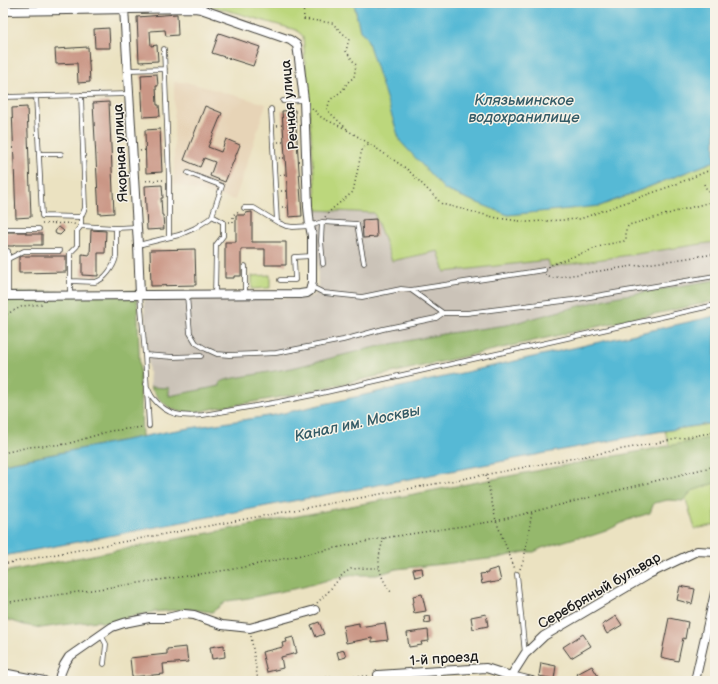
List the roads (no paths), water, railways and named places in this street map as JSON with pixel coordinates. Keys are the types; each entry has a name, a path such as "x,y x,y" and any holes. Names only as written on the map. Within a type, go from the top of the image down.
{"street":[{"name":"Якорная улица","path":"124,8 140,295"},
{"name":"Речная улица","path":"3,11 195,8 290,40 297,45 304,100 310,226 312,236 312,287"},
{"path":"6,296 245,295 306,293 310,291 312,287"},
{"name":"Серебряный бульвар","path":"511,678 525,654 544,636 649,574 697,551 715,552"},
{"path":"696,681 715,593"},
{"path":"59,681 64,665 69,657 112,627 124,622 194,614 222,625 250,628 314,610"},
{"name":"1-й проезд","path":"378,678 486,668 511,678 532,681"},
{"path":"3,673 44,681"}],"lane":[{"path":"164,50 169,180 169,237"},
{"path":"128,70 165,69"},
{"path":"3,97 129,94"},
{"path":"70,296 70,253 77,246 77,231 81,226 81,217 85,208 81,95"},
{"path":"36,96 42,216 81,217"},
{"path":"283,101 304,100"},
{"path":"271,109 277,222"},
{"path":"39,154 60,154"},
{"path":"138,245 179,235 199,225 212,216 222,186 188,173"},
{"path":"244,208 254,208 286,226 310,226 322,222 357,224 364,263"},
{"path":"212,216 223,222 223,236 216,245 215,295"},
{"path":"322,222 321,241 323,264"},
{"path":"81,226 116,228 137,227"},
{"path":"70,281 95,282 103,278 114,265 116,257 116,228"},
{"path":"3,229 39,229"},
{"path":"6,296 5,283 8,251"},
{"path":"8,259 24,251 60,251"},
{"path":"280,280 295,280 294,257 312,256"},
{"path":"245,266 245,295"},
{"path":"312,287 324,292 362,297 401,289 411,290 544,270"},
{"path":"187,295 190,333 196,343 217,354 229,355 276,353 343,340 383,329 436,318 443,313 467,313 572,300 715,276"},
{"path":"411,290 443,313"},
{"path":"140,295 149,426"},
{"path":"146,384 153,398 170,412 180,416 203,415 313,396 715,305"},
{"path":"144,355 172,357 201,356"},
{"path":"517,574 525,654"},
{"path":"101,634 106,644 104,664"}],"water":[{"name":"Клязьминское водохранилище","path":"354,3 715,3 715,161 600,206 508,215 445,190 400,141 366,36 360,31"},
{"name":"Канал им. Москвы","path":"715,316 715,423 657,432 3,556 3,464 171,431 275,415"}]}
